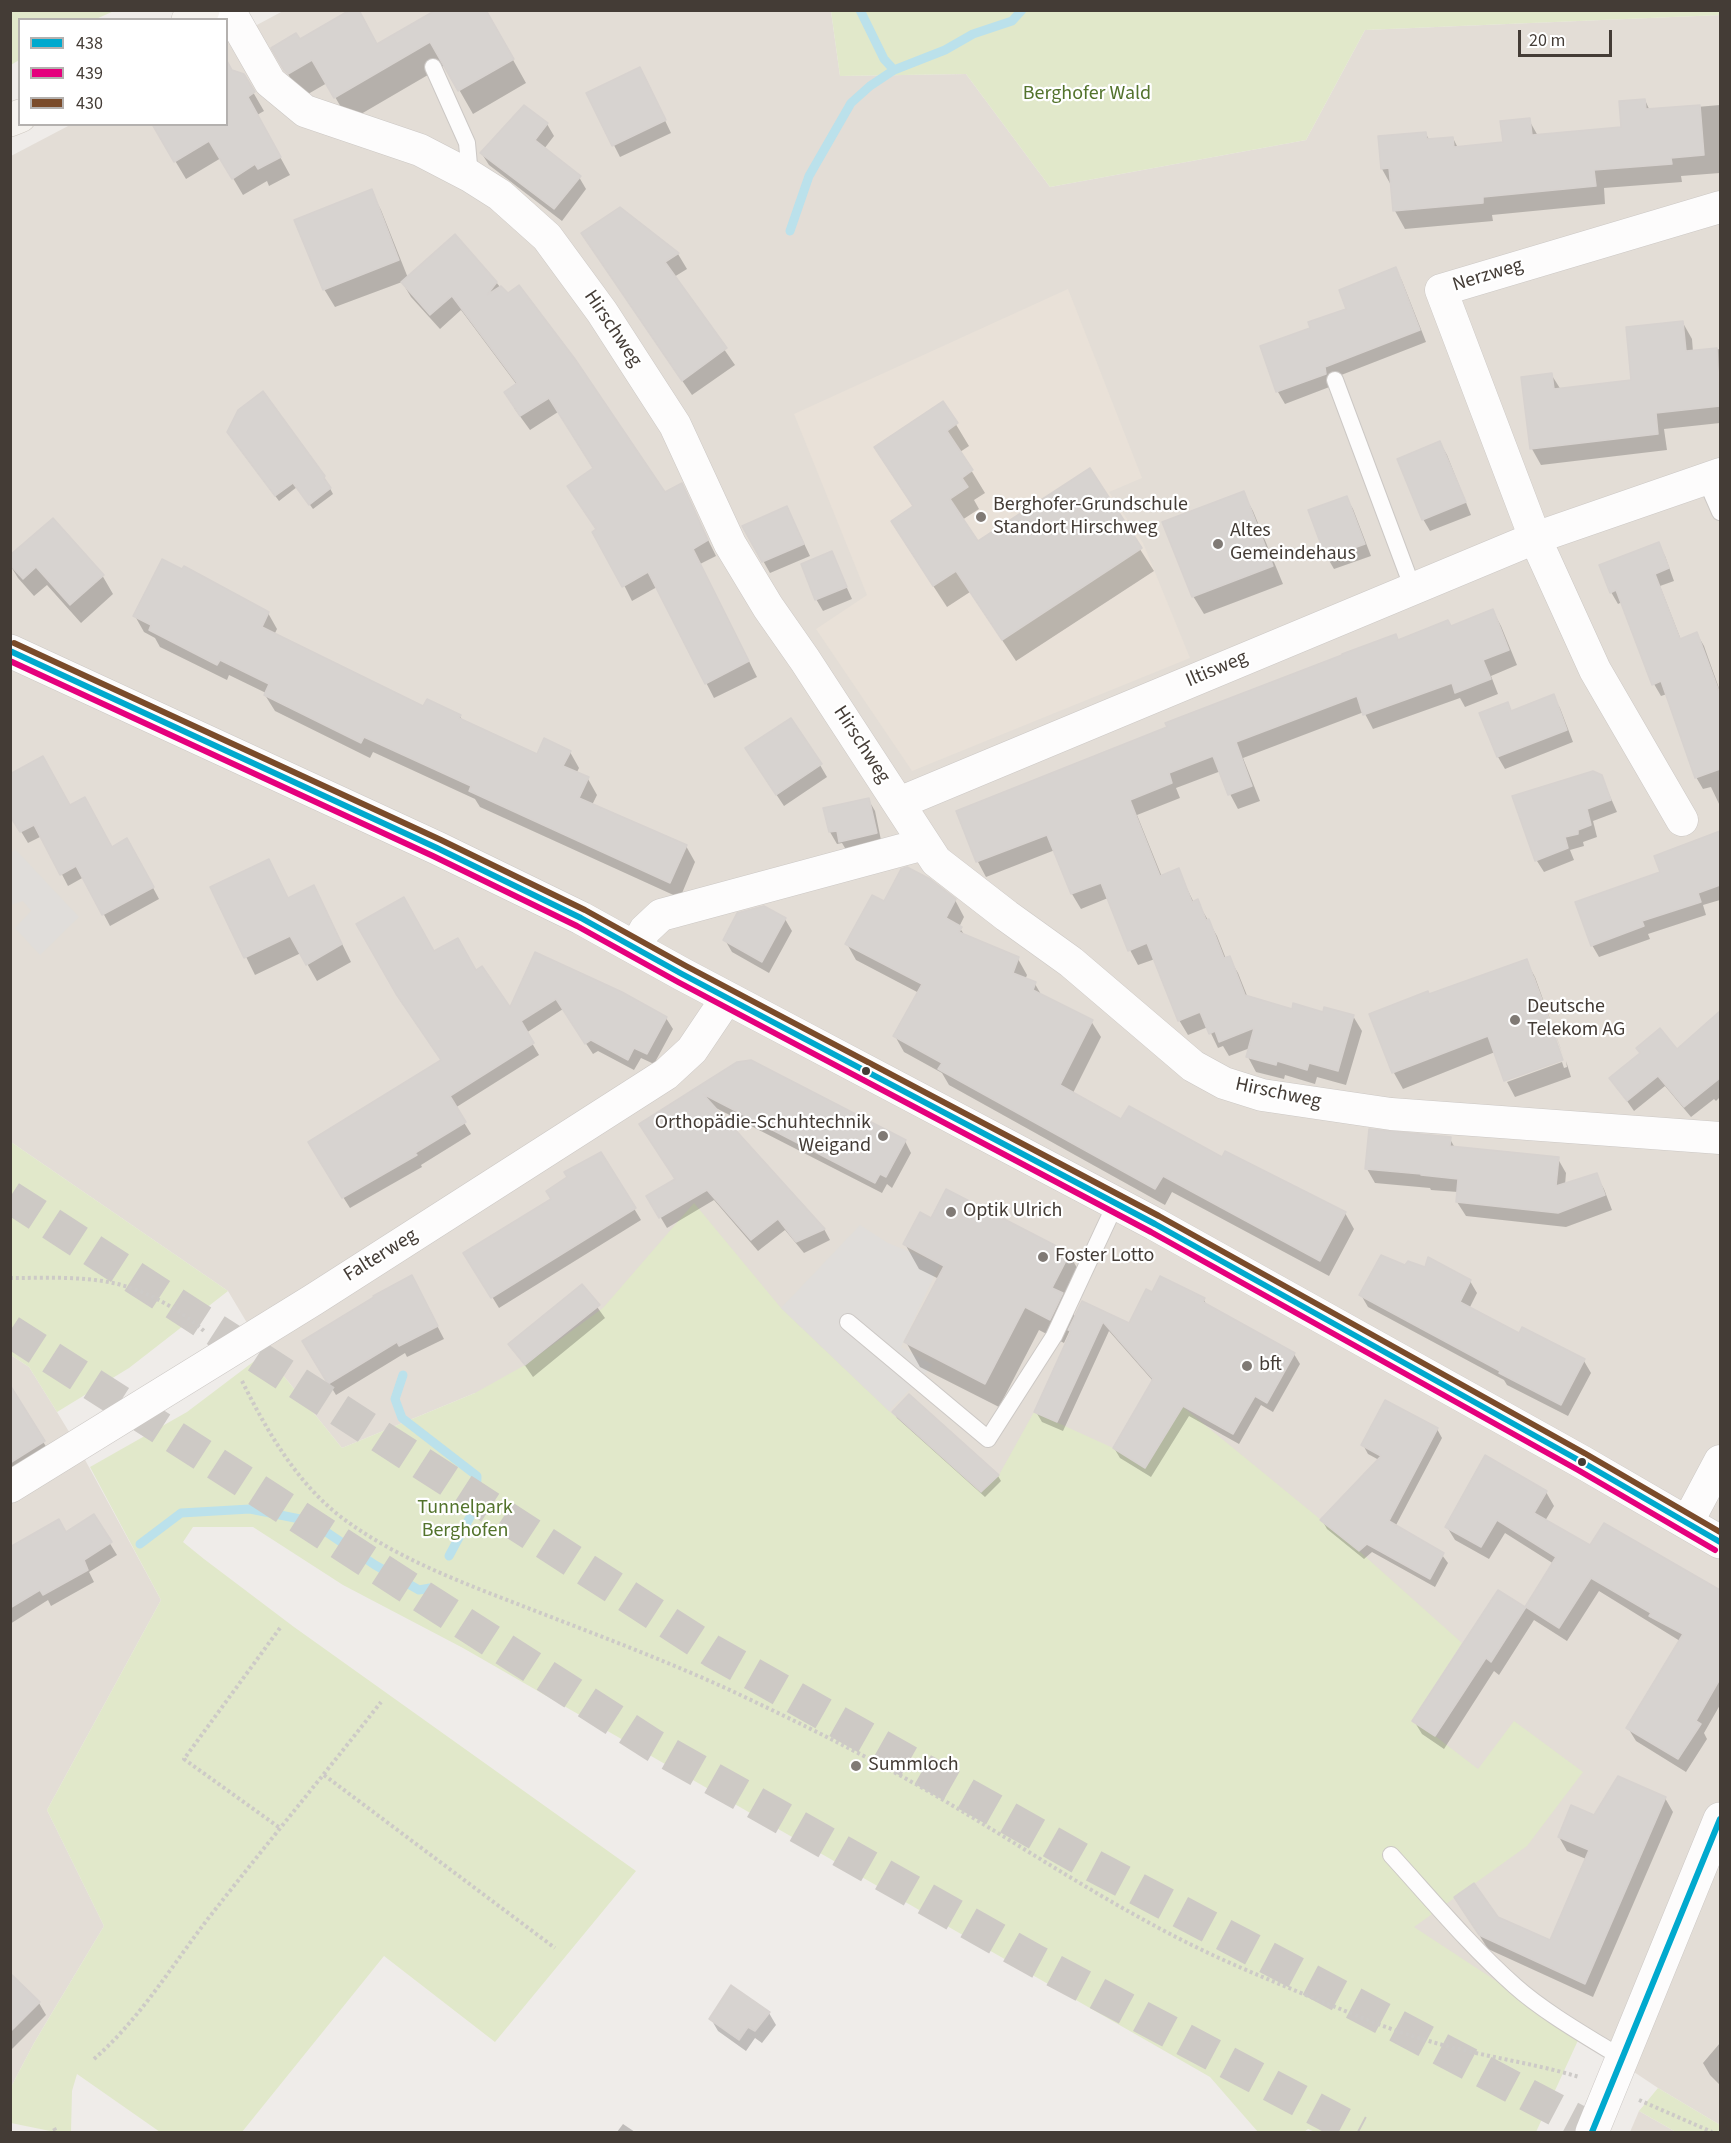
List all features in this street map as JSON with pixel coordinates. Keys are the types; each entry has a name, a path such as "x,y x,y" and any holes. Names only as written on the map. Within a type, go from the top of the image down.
{"street":[{"name":"Hirschweg","path":"229,10 270,82 305,111 420,150 470,176 500,195 547,237 602,312 675,425 730,544 768,608 899,802 936,861 1071,962 1193,1066 1224,1083 1262,1095 1390,1114 1720,1138"},
{"name":"Nerzweg","path":"1535,538 1441,290 1720,207"},
{"name":"Iltisweg","path":"899,802 1535,538 1713,476"},
{"path":"1535,538 1595,670 1682,820"},
{"path":"10,651 496,876 581,918 727,998 1116,1203 1582,1462 1720,1542"},
{"path":"635,948 645,930 662,915 924,844"},
{"name":"Falterweg","path":"10,1487 228,1352 666,1074 692,1050 727,998"},
{"path":"1687,1523 1720,1461"},
{"path":"1592,2133 1720,1819"}],"lane":[{"path":"433,67 467,143 470,176"},
{"path":"1335,380 1413,589"},
{"path":"1713,476 1720,512"},
{"path":"849,1322 988,1439 1053,1336 1116,1203"},
{"path":"1391,1855 1479,1952 1517,1988 1622,2058"}],"path":[{"path":"10,1278 75,1279 114,1283 150,1296 176,1309 228,1352 268,1430 293,1468 316,1495 342,1517 382,1544 460,1582 730,1690 834,1740 933,1794 1091,1891 1203,1950 1361,2018 1430,2042 1567,2073"},
{"path":"280,1628 184,1760 280,1828"},
{"path":"94,2059 139,2009 206,1921 381,1702"},
{"path":"324,1775 555,1948"},
{"path":"1651,2105 1712,2133"}],"shaded area":[{"path":"283,11 831,11 840,76 966,74 1050,187 1306,140 1365,30 1720,15 1720,2125 1658,2088 1580,2036 475,1393 342,1448 265,1353 228,1291 11,1142 11,156 68,126 228,126 228,40"},
{"name":"Berghofer-Grundschule Standort Hirschweg","path":"1068,289 1142,478 1109,492 1143,543 1190,658 912,771 816,629 867,595 794,414"},
{"path":"15,849 79,917 40,955 15,928 31,911 23,901 11,905 11,853"},
{"path":"860,1225 888,1243 940,1264 901,1347 933,1365 889,1411 781,1308"},
{"path":"11,1355 29,1367 57,1412 161,1600 47,1810 104,1926 34,2043 11,2087"},
{"path":"1639,2111 1676,2132 1630,2132"}],"green space":[{"path":"11,10 114,10 98,18 18,18 18,61 11,65"},
{"name":"Berghofer Wald","path":"1720,10 1720,15 1365,30 1306,140 1050,187 966,74 840,76 831,11"},
{"path":"11,1142 228,1291 129,1368 57,1412 29,1367 11,1355"},
{"name":"Tunnelpark Berghofen","path":"694,1203 781,1308 889,1411 981,1492 999,1475 1034,1412 1113,1448 1144,1467 1183,1407 1359,1551 1462,1643 1412,1721 1478,1769 1514,1721 1583,1772 1527,1846 1414,1927 1580,2036 1536,2132 1315,2132 1308,2129 1304,2132 1258,2132 1210,2077 463,1648 343,1585 253,1527 193,1527 183,1542 294,1627 636,1871 495,2042 384,1956 242,2132 160,2132 77,2074 72,2091 71,2132 55,2132 11,2123 11,2087 34,2043 104,1926 47,1810 161,1600 90,1467 187,1412 265,1353 342,1448 475,1393 525,1365 603,1308"},
{"path":"1658,2088 1720,2125 1720,2132 1676,2132 1639,2111"}],"building":[{"path":"350,10 359,10 377,44 436,10 486,10 514,59 458,91 430,42 334,98 312,60 288,74 284,70 271,48 296,33 300,39"},
{"path":"228,63 232,70 244,74 255,92 248,97 281,157 258,169 255,164 232,179 209,141 174,162 153,126 228,126"},
{"path":"640,67 666,120 612,146 586,93"},
{"path":"1645,99 1646,109 1700,105 1704,155 1671,158 1672,164 1594,170 1596,186 1483,197 1483,203 1393,211 1389,168 1381,169 1378,136 1426,132 1427,139 1453,137 1454,147 1503,142 1500,121 1530,118 1532,135 1621,127 1619,101"},
{"path":"524,105 548,123 535,140 581,176 554,209 480,153"},
{"path":"372,189 399,260 323,290 294,220"},
{"path":"620,207 679,253 665,262 727,348 682,381 581,233"},
{"path":"455,234 497,282 487,295 501,286 508,293 519,285 575,359 665,492 682,483 708,540 693,549 749,661 705,684 648,572 622,587 592,532 596,529 567,486 593,468 549,398 520,416 504,392 517,383 452,296 430,315 401,282"},
{"path":"1396,267 1420,330 1325,367 1326,374 1276,392 1260,346 1310,328 1308,322 1346,309 1339,290"},
{"path":"1683,321 1686,351 1717,348 1720,406 1656,413 1658,434 1530,449 1521,377 1552,373 1554,389 1631,380 1626,327"},
{"path":"263,391 325,476 331,488 309,505 293,483 275,496 227,432 238,410"},
{"path":"943,401 958,423 947,431 973,470 962,478 968,487 950,499 978,541 1090,468 1142,548 1002,640 956,571 933,586 891,521 913,506 874,447"},
{"path":"1440,441 1466,502 1422,520 1397,459"},
{"name":"Altes Gemeindehaus","path":"1244,491 1273,566 1192,597 1162,522"},
{"path":"1347,496 1365,544 1326,558 1308,510"},
{"path":"787,506 804,544 762,562 742,526"},
{"path":"53,518 104,575 70,605 36,567 23,579 10,565 10,555"},
{"path":"1659,542 1669,568 1655,574 1680,639 1697,632 1720,694 1720,769 1695,778 1661,681 1652,685 1616,590 1610,593 1599,565"},
{"path":"832,551 847,587 815,600 801,564"},
{"path":"162,559 182,569 184,566 269,612 262,627 423,706 427,699 461,715 459,718 537,754 544,738 571,751 563,766 589,777 579,798 687,845 670,883 469,791 471,786 364,737 361,743 264,695 269,684 220,660 217,665 149,630 151,625 133,616"},
{"path":"1493,609 1509,650 1483,660 1491,679 1455,693 1452,683 1363,715 1357,696 1236,742 1252,786 1228,795 1213,756 1169,773 1172,783 1130,800 1160,876 1179,868 1192,902 1198,899 1206,920 1209,919 1224,958 1230,956 1245,995 1292,1009 1293,1003 1323,1012 1324,1007 1354,1015 1338,1071 1309,1063 1307,1070 1277,1061 1276,1065 1246,1057 1254,1028 1219,1042 1215,1031 1209,1034 1200,1012 1178,1021 1147,943 1128,951 1101,883 1071,894 1047,835 976,862 956,811 1167,727 1165,723 1342,654 1396,634 1398,640 1448,620 1451,626"},
{"path":"1554,694 1567,730 1497,757 1479,713 1508,702 1511,711"},
{"path":"791,718 822,764 776,795 745,748"},
{"path":"43,756 70,805 85,797 112,847 127,838 154,887 102,915 76,866 60,875 34,825 20,832 10,816 10,774"},
{"path":"1593,771 1602,775 1611,800 1587,809 1591,825 1578,830 1578,834 1565,837 1568,848 1535,861 1512,796"},
{"path":"869,798 877,833 839,842 837,831 829,832 823,808"},
{"path":"1720,831 1720,885 1698,893 1701,902 1642,921 1644,926 1591,946 1575,902 1660,872 1654,856"},
{"path":"269,859 288,898 314,885 342,944 306,965 290,936 244,958 210,887"},
{"path":"907,867 930,879 956,899 946,918 962,927 959,932 1019,957 1013,973 1036,982 1033,990 1093,1020 1060,1085 1121,1119 1129,1106 1222,1157 1225,1151 1346,1212 1320,1261 1163,1176 1155,1189 938,1069 942,1063 893,1036 922,984 845,944 872,895 884,901 901,869"},
{"path":"404,897 434,951 458,938 476,970 482,966 510,1007 535,952 622,992 667,1017 647,1054 634,1048 628,1060 591,1040 585,1044 556,999 521,1021 534,1043 450,1096 466,1122 415,1153 417,1155 342,1198 308,1142 441,1060 396,994 356,924"},
{"path":"764,906 786,918 762,962 723,940 737,913"},
{"path":"1527,959 1563,1060 1504,1081 1488,1036 1392,1073 1369,1014 1428,991 1429,994"},
{"path":"1720,1011 1720,1078 1684,1107 1658,1076 1627,1101 1609,1078 1640,1053 1636,1048 1660,1028 1677,1049"},
{"path":"751,1060 906,1140 886,1177 880,1174 875,1183 703,1094 825,1229 796,1242 778,1219 751,1240 707,1190 659,1218 646,1196 675,1179 639,1124 737,1062"},
{"path":"1369,1129 1451,1137 1450,1146 1559,1157 1556,1186 1597,1173 1605,1195 1558,1213 1456,1202 1458,1179 1365,1169"},
{"path":"601,1152 636,1208 491,1298 463,1253 551,1199 546,1191 567,1177 564,1172"},
{"path":"946,1189 1070,1253 1052,1288 1063,1293 1050,1320 1025,1307 985,1384 904,1342 944,1266 903,1244 920,1212 931,1218"},
{"path":"1381,1255 1405,1265 1408,1261 1425,1267 1428,1257 1471,1280 1460,1302 1519,1333 1522,1327 1585,1359 1561,1405 1359,1295"},
{"path":"412,1275 438,1326 399,1346 397,1342 328,1384 302,1341 373,1296"},
{"path":"1160,1276 1205,1298 1203,1302 1295,1353 1267,1403 1255,1396 1233,1434 1183,1406 1145,1468 1113,1448 1153,1379 1103,1322 1057,1422 1034,1412 1071,1331 1068,1330 1082,1301 1129,1323 1146,1289 1152,1292"},
{"path":"582,1284 600,1305 525,1365 508,1344"},
{"path":"10,1385 45,1441 10,1463"},
{"path":"909,1394 999,1475 981,1492 892,1412"},
{"path":"1385,1400 1438,1428 1389,1521 1444,1553 1430,1579 1367,1544 1359,1551 1320,1520 1381,1456 1361,1445"},
{"path":"1485,1455 1547,1491 1534,1513 1590,1545 1604,1523 1720,1590 1720,1679 1696,1721 1701,1724 1678,1759 1626,1728 1683,1634 1649,1616 1651,1613 1591,1578 1559,1628 1526,1607 1491,1662 1486,1658 1435,1736 1412,1721 1498,1590 1525,1607 1556,1557 1497,1520 1481,1547 1445,1527"},
{"path":"94,1514 112,1542 84,1560 88,1570 43,1595 40,1590 10,1608 10,1547 59,1519 66,1532"},
{"path":"1618,1776 1666,1797 1585,1984 1479,1935 1454,1897 1474,1883 1498,1917 1550,1940 1589,1850 1558,1837 1571,1805 1594,1815"},
{"path":"10,1973 40,2002 10,2032"},
{"path":"731,1985 770,2012 755,2031 748,2027 739,2040 709,2019"}],"waterway":[{"path":"860,10 884,59 894,70 945,50 973,34 1012,21 1022,10"},
{"path":"790,231 809,176 851,103 870,86 894,70"},
{"path":"403,1375 395,1399 402,1418 477,1476 476,1506 449,1556"},
{"path":"140,1544 181,1513 250,1509 310,1521 375,1565 419,1590 430,1588"}],"tunnel":[{"path":"10,1197 712,1651 1092,1865 1598,2132"},
{"path":"10,1331 653,1745 1036,1961 1359,2132"}],"transit line":[{"name":"430","path":"14,643 441,840 585,910 686,966 1159,1216 1586,1454 1720,1532"},
{"name":"438","path":"10,651 437,848 581,918 682,974 1155,1224 1582,1462 1720,1542"},
{"name":"439","path":"10,661 433,856 577,926 678,982 1151,1232 1578,1470 1715,1550"},
{"name":"438","path":"1592,2132 1720,1819"}],"place":[{"name":"Berghofer-Grundschule Standort Hirschweg","path":"981,517"},
{"name":"Altes Gemeindehaus","path":"1218,544"},
{"name":"Deutsche Telekom AG","path":"1515,1020"},
{"name":"Orthopädie-Schuhtechnik Weigand","path":"883,1136"},
{"name":"Optik Ulrich","path":"951,1212"},
{"name":"Foster Lotto","path":"1043,1257"},
{"name":"bft","path":"1247,1366"},
{"name":"Summloch","path":"856,1766"}]}
